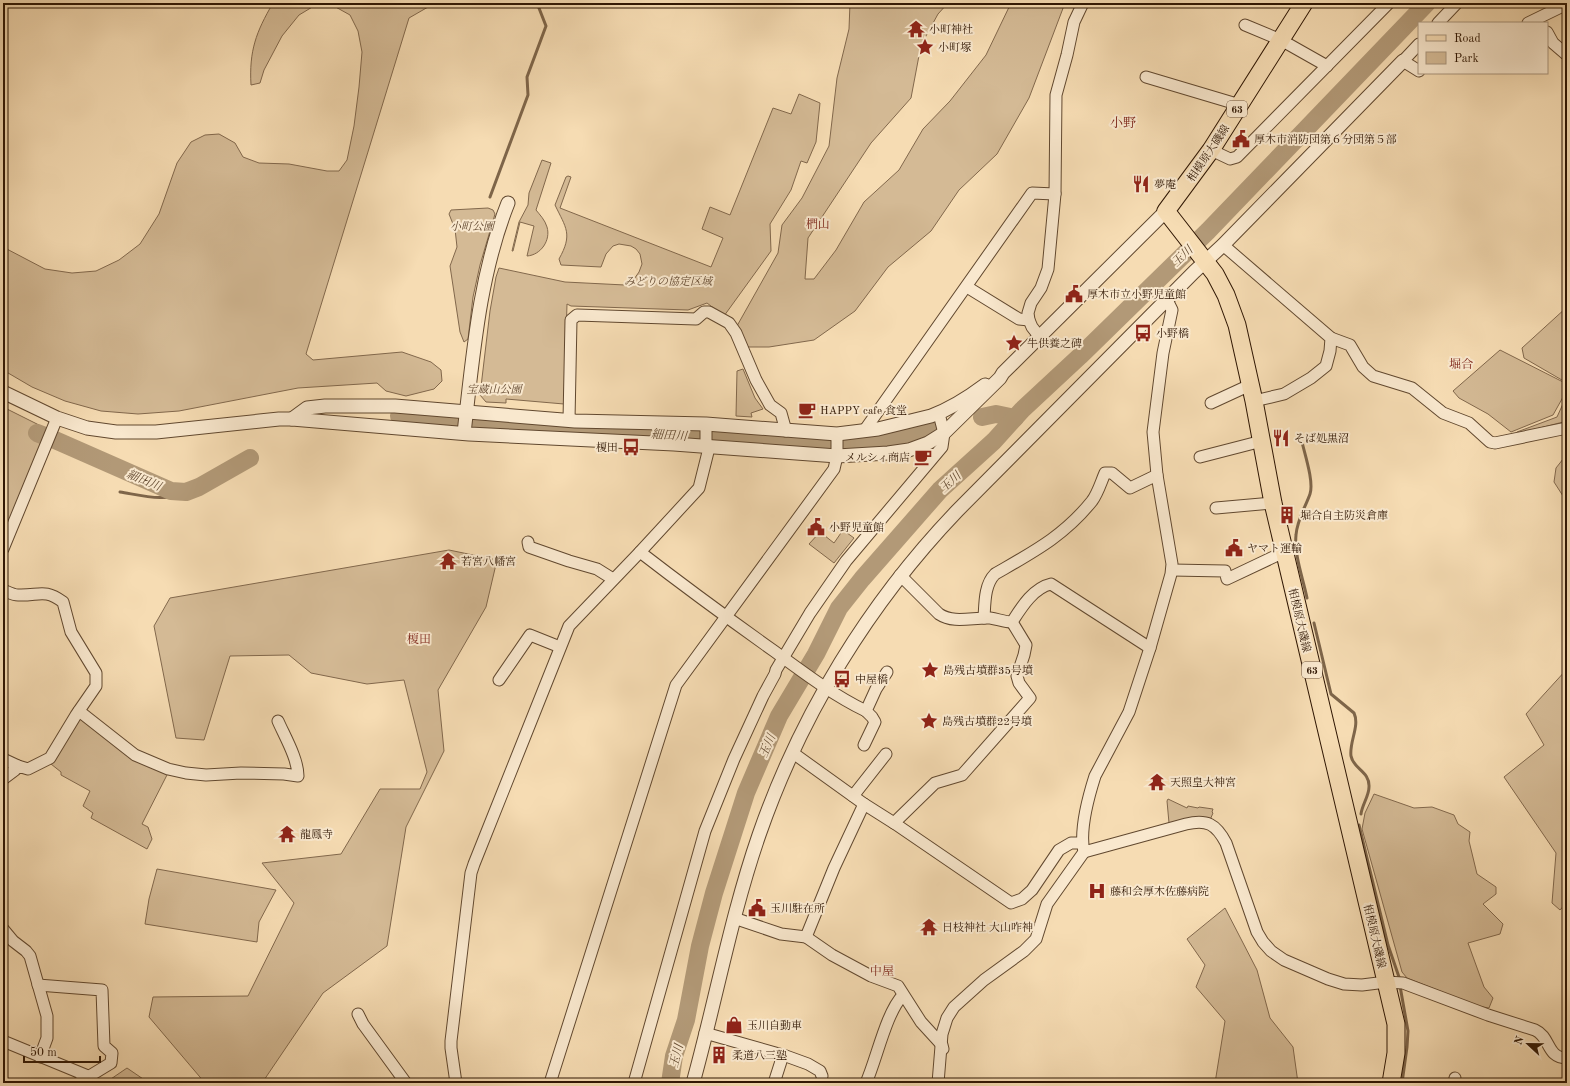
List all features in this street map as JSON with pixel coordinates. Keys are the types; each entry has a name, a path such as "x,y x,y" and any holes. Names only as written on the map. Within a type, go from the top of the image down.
{"main road":[{"name":"相模原大磯線","path":"1169,216 1304,3"},
{"name":"63","path":"1169,216 1204,260"},
{"name":"相模原大磯線","path":"1204,260 1215,274 1226,295 1237,325 1254,401 1273,503 1284,552 1395,982 1397,1039 1391,1083"}],"street":[{"path":"1039,336 1034,331 1029,320 1028,313 1031,303 1041,288 1048,269 1055,194 1056,94 1074,22 1082,3"},
{"path":"1211,150 1230,159 1237,157 1389,3"},
{"path":"1442,22 1457,3"},
{"path":"1541,20 1567,4"},
{"path":"1245,25 1281,40 1327,66"},
{"path":"1548,34 1552,43 1567,55"},
{"path":"696,1082 705,1033 734,918 759,834 823,686 849,648 900,575 928,541 1168,300 1204,260 1223,245 1418,45"},
{"path":"1403,61 1418,70"},
{"path":"1146,77 1240,105"},
{"path":"864,431 887,401 1032,193 1055,194"},
{"path":"465,423 473,354 489,258 508,203"},
{"path":"3,392 57,418 87,428 116,432 156,432 279,419 465,423 573,428 706,427 786,431 837,436 910,422 942,424 1000,378 1003,373 1039,336 1169,216"},
{"path":"1223,245 1331,338 1350,345 1363,367 1372,376 1412,388 1443,413 1469,423 1490,442 1495,443 1567,428"},
{"path":"967,287 1019,319 1029,320"},
{"path":"938,1083 942,1034 954,1007 984,980 1024,951 1036,940 1047,904 1083,848 1084,825 1095,776 1129,712 1150,648 1172,570 1157,475 1153,432 1162,360 1172,310 1168,300"},
{"path":"573,428 571,320 577,315 696,319 704,312 709,312 729,323 736,333 756,380 770,405 781,413 786,431"},
{"path":"1254,401 1284,394 1311,378 1326,366 1330,351 1331,338"},
{"path":"292,419 307,408 325,406 395,406 465,423 573,428 674,444 706,444 837,453 888,453 909,450 928,443 942,424 974,393 996,375 1003,373"},
{"path":"1211,403 1250,385"},
{"path":"3,549 57,418"},
{"path":"634,1083 705,831 734,759 763,696 776,670 786,660 810,613 846,561 942,447 942,424"},
{"path":"456,1083 451,1041 471,873 569,626 700,488 708,452 706,444 706,427"},
{"path":"550,1083 676,685 834,469 837,453 837,436"},
{"path":"1200,457 1262,441"},
{"path":"984,618 986,591 990,579 995,574 1040,548 1060,534 1093,500 1105,473 1112,474 1130,488 1157,475"},
{"path":"1216,508 1273,503"},
{"path":"528,542 529,547 597,569 613,579"},
{"path":"640,552 725,617 786,660 823,686 869,713 875,722 864,745"},
{"path":"1172,570 1225,571 1227,579 1284,552"},
{"path":"900,575 939,614 946,619 984,618 1012,622"},
{"path":"1012,622 1024,604 1043,586 1051,584 1150,648"},
{"path":"3,590 17,595 52,594 63,602 71,632 96,673 96,686 50,758 28,769 3,759"},
{"path":"894,823 935,783 962,775 1030,698 1019,683 1017,676 1026,645 1012,622"},
{"path":"499,680 530,635 560,647"},
{"path":"866,711 876,689 887,672"},
{"path":"80,711 135,755 168,769 206,775 277,774 298,776 292,751 278,721"},
{"path":"793,753 864,804 1011,904 1022,899 1032,890 1059,850 1071,843 1083,848 1195,822 1208,823 1222,836 1257,932 1271,951 1284,960 1344,984 1362,985 1395,982 1538,1031 1542,1034 1554,1055 1559,1058 1567,1058"},
{"path":"853,796 885,760"},
{"path":"3,779 18,766"},
{"path":"806,937 834,868 864,804"},
{"path":"734,918 781,934 806,937 832,955 871,976 898,986 922,1022 942,1045 946,1072 945,1083"},
{"path":"3,929 13,941 30,956 47,1016 47,1038 40,1057"},
{"path":"38,985 102,990 104,1046 112,1053 111,1063 78,1083"},
{"path":"866,1083 873,1068 892,1011 903,995"},
{"path":"358,1014 363,1024 406,1083"},
{"path":"705,1033 783,1055 808,1064 820,1071 822,1076"},
{"path":"3,1041 88,1076"},
{"path":"774,1083 783,1055"}],"green space":[{"path":"273,3 319,3 299,15 282,36 264,70 260,83 251,85 251,62 255,42 262,23"},
{"path":"319,3 435,3 409,18 306,354 313,360 402,352 431,362 441,370 442,381 434,389 406,396 386,391 377,383 298,388 179,411 138,414 101,411 65,401 32,387 3,370 3,247 45,269 72,273 96,271 119,260 140,244 159,214 177,163 191,142 205,135 219,134 235,143 243,157 259,163 289,164 327,171 339,171 347,160 354,126 362,52 358,31 350,15 332,5"},
{"path":"850,3 948,3 938,14 921,45 911,98 871,143 808,238 805,279 814,279 836,250 864,202 899,170 923,129 950,101 986,55 1011,3 1065,3 1029,98 997,154 959,190 931,231 888,267 855,311 814,340 769,347 747,347 733,333 778,253 782,225 802,198 829,146 837,78 849,29"},
{"name":"みどりの協定区域","path":"799,94 820,103 816,142 807,163 801,161 791,190 770,224 771,251 724,316 707,303 688,310 571,306 567,304 564,404 506,399 506,403 486,402 480,395 490,311 499,268 565,282 625,285 632,282 639,272 642,264 640,254 636,249 631,246 619,244 613,246 606,254 601,267 561,265 559,259 567,237 565,226 555,205 566,177 571,177 560,208 711,267 723,238 702,229 710,207 730,215 773,108 791,114"},
{"path":"542,160 551,163 536,210 546,224 548,237 541,250 527,256 534,226 520,222 512,251 519,222 528,205 529,193"},
{"name":"小町公園","path":"488,208 493,210 495,214 480,265 473,297 468,339 464,342 460,332 450,266 457,247 455,229 449,214 451,210"},
{"path":"1567,307 1567,383 1524,358 1522,348"},
{"path":"1500,350 1567,384 1567,390 1553,415 1511,432 1488,414 1459,398 1453,391"},
{"path":"743,369 755,398 763,409 751,413 752,417 736,416 737,371"},
{"path":"1567,395 1567,421 1516,434 1517,432 1557,417"},
{"path":"3,407 47,429 3,541"},
{"path":"1567,454 1567,497 1563,496 1554,482 1556,468"},
{"path":"843,530 854,538 834,563 809,544 820,532 834,543"},
{"path":"449,550 497,560 486,607 438,690 444,751 406,827 387,946 323,993 262,1083 205,1083 149,1017 153,997 248,996 294,903 262,863 341,854 380,789 420,789 427,772 404,680 367,684 311,673 289,655 230,656 204,740 176,738 154,626 170,598"},
{"path":"1567,669 1567,902 1560,910 1552,903 1556,853 1504,777 1544,745 1526,714"},
{"path":"81,717 168,773 142,824 148,827 152,839 147,849 91,818 93,813 83,806 90,791 61,775 61,772 51,764"},
{"path":"1374,794 1414,808 1432,807 1454,815 1458,824 1470,832 1469,841 1477,874 1496,887 1496,894 1483,904 1503,924 1500,934 1468,943 1484,987 1493,998 1489,1008 1477,1006 1407,978 1402,972 1362,829 1365,813"},
{"path":"1168,799 1187,808 1188,806 1213,809 1213,813 1210,820 1169,823"},
{"path":"157,869 276,890 259,922 257,942 145,924 149,899"},
{"path":"1225,908 1257,970 1270,1018 1293,1047 1298,1083 1215,1083 1225,1021 1196,987 1205,965 1187,939"},
{"path":"127,1068 149,1083 105,1083"}],"waterway":[{"path":"490,197 528,95 527,77 546,26 537,3"},
{"name":"玉川","path":"670,1083 674,1056 686,1020 700,946 714,893 746,793 779,716 816,654 839,608 862,579 940,490 994,441 1022,410 1080,356 1208,231 1427,3"},
{"name":"細田川","path":"982,417 996,414 1015,418"},
{"name":"細田川","path":"399,416 475,423 830,445 861,444 893,439 938,427"},
{"name":"細田川","path":"37,433 171,491 186,492 199,487 250,458"},
{"path":"1302,442 1309,468 1311,489 1298,524 1296,550 1307,598"},
{"path":"120,492 162,498 171,497 186,492"},
{"path":"1314,623 1331,694 1354,713 1356,718 1351,745 1351,756 1352,760 1367,777 1369,782 1368,794 1361,814"},
{"path":"1359,825 1388,945 1400,980"},
{"path":"1400,986 1408,1031 1402,1083"}],"place":[{"name":"小町神社","path":"916,29"},
{"name":"小町塚","path":"925,47"},
{"name":"厚木市消防団第６分団第５部","path":"1241,139"},
{"name":"夢庵","path":"1141,184"},
{"name":"厚木市立小野児童館","path":"1074,294"},
{"name":"小野橋","path":"1143,333"},
{"name":"牛供養之碑","path":"1014,343"},
{"name":"HAPPY cafe 食堂","path":"807,410"},
{"name":"そば処黒沼","path":"1281,438"},
{"name":"榎田","path":"631,447"},
{"name":"メルシィ商店","path":"923,457"},
{"name":"堀合自主防災倉庫","path":"1287,515"},
{"name":"小野児童館","path":"816,527"},
{"name":"ヤマト運輸","path":"1234,548"},
{"name":"若宮八幡宮","path":"448,561"},
{"name":"島残古墳群35号墳","path":"930,670"},
{"name":"中屋橋","path":"842,679"},
{"name":"島残古墳群22号墳","path":"929,721"},
{"name":"天照皇大神宮","path":"1157,782"},
{"name":"龍鳳寺","path":"287,834"},
{"name":"藤和会厚木佐藤病院","path":"1097,891"},
{"name":"玉川駐在所","path":"757,908"},
{"name":"日枝神社 大山咋神","path":"929,927"},
{"name":"玉川自動車","path":"734,1025"},
{"name":"柔道八三塾","path":"719,1055"}],"district":[{"name":"小野","path":"1123,122"},
{"name":"椚山","path":"818,224"},
{"name":"堀合","path":"1461,364"},
{"name":"榎田","path":"419,639"},
{"name":"中屋","path":"882,971"}],"park label":[{"name":"宝蔵山公園","path":"494,389"}]}
